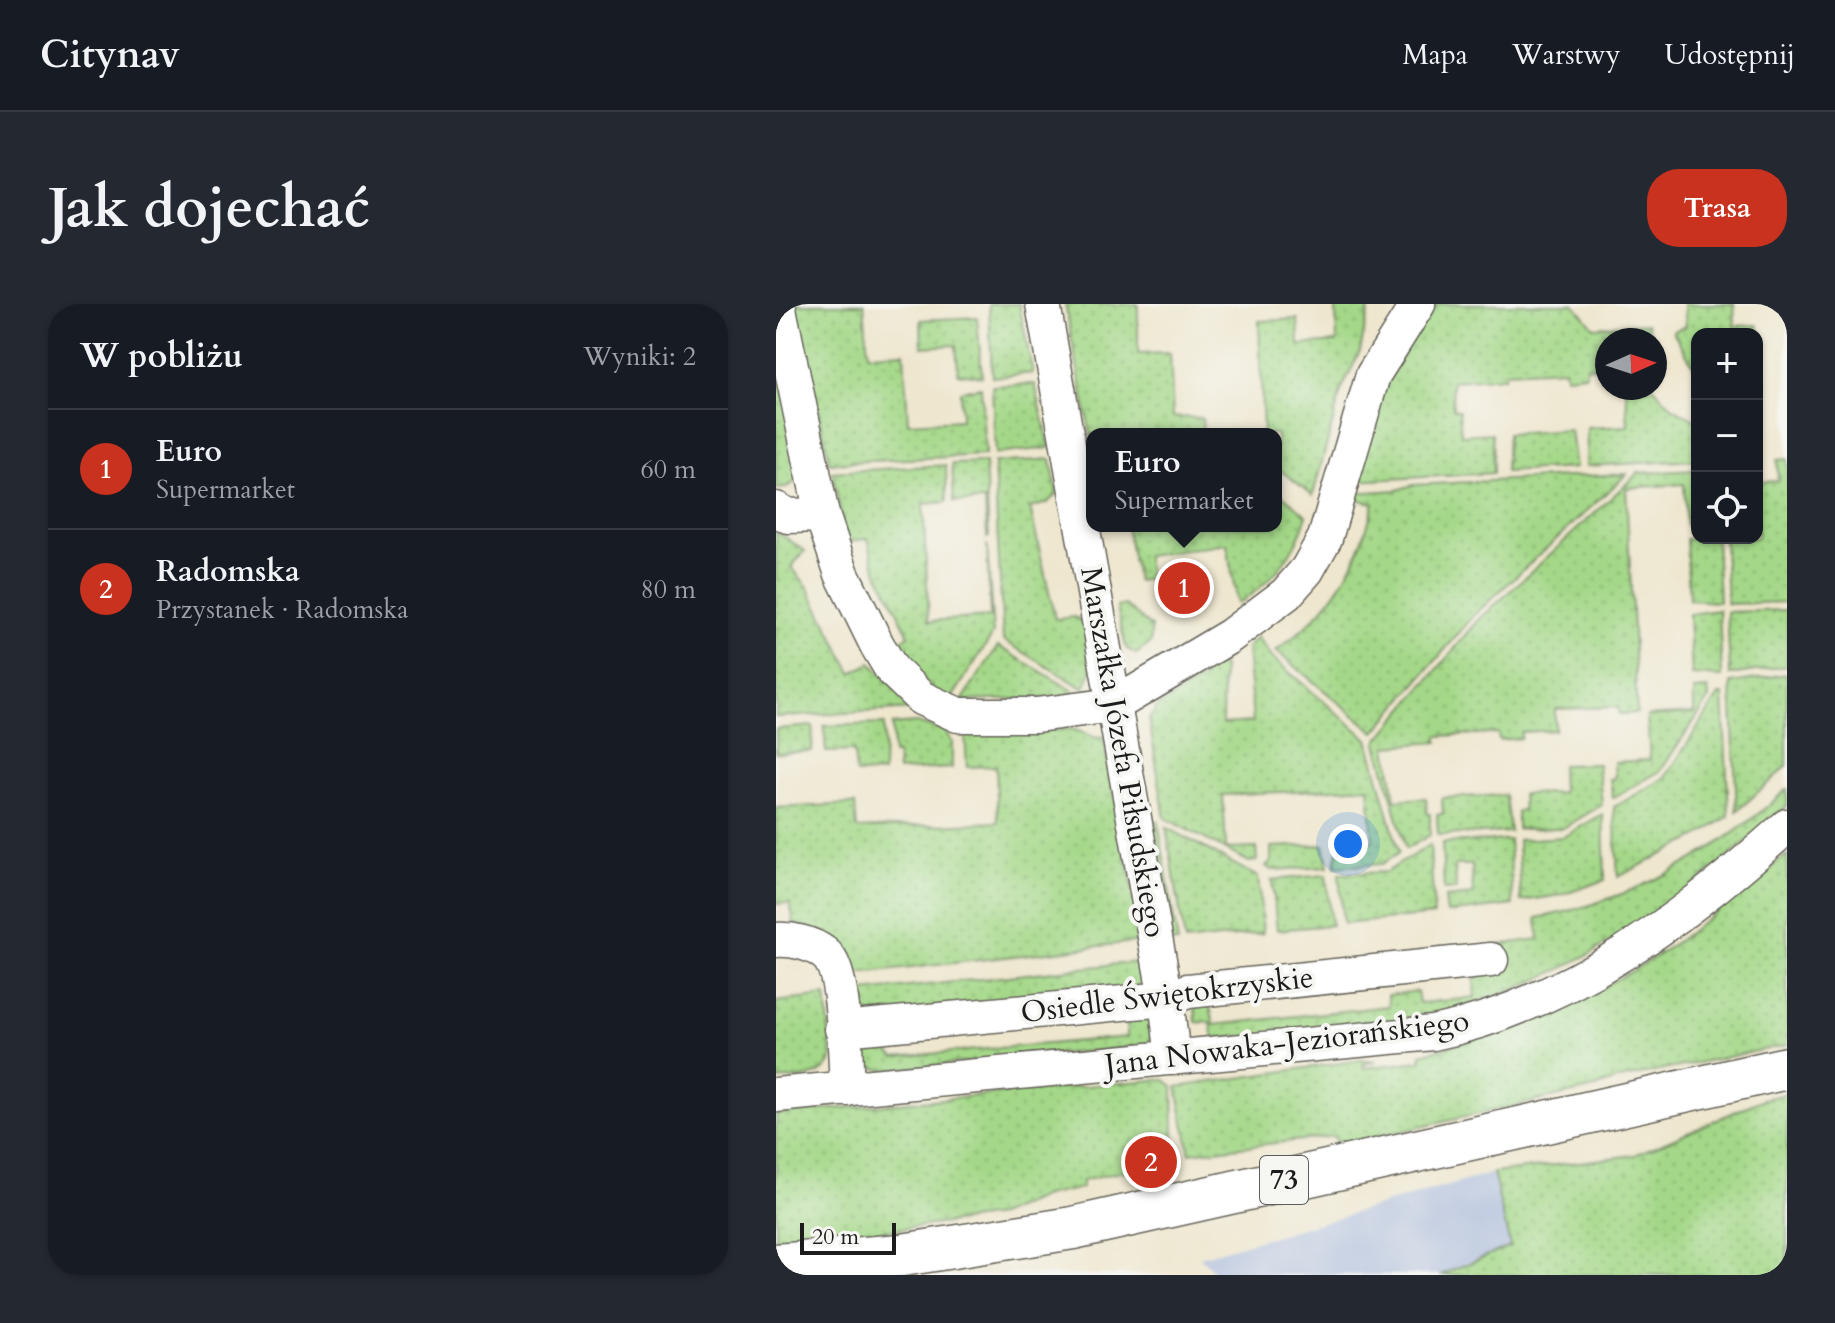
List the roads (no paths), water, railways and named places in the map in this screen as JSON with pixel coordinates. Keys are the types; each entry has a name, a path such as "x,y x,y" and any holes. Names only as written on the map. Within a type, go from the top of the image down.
{"main road":[{"name":"73","path":"776,1265 902,1255 1073,1228 1787,1068"}],"street":[{"path":"778,304 822,515 842,574 892,670 921,698 958,715 1036,715 1114,705 1230,636 1286,594 1307,570 1325,538 1373,375 1418,304"},
{"name":"Marszałka Józefa Piłsudskiego","path":"1043,304 1166,999 1173,1058"},
{"path":"776,509 788,516 822,515"},
{"name":"Jana Nowaka-Jeziorańskiego","path":"776,1095 1433,1033 1492,1018 1536,1000 1618,958 1689,910 1787,826"},
{"path":"776,940 792,939 826,953 837,974 847,1089"},
{"name":"Osiedle Świętokrzyskie","path":"842,1029 1166,999 1188,991 1491,960"}],"place":[{"name":"Euro","path":"1184,588"},
{"name":"Radomska","path":"1151,1162"}]}
